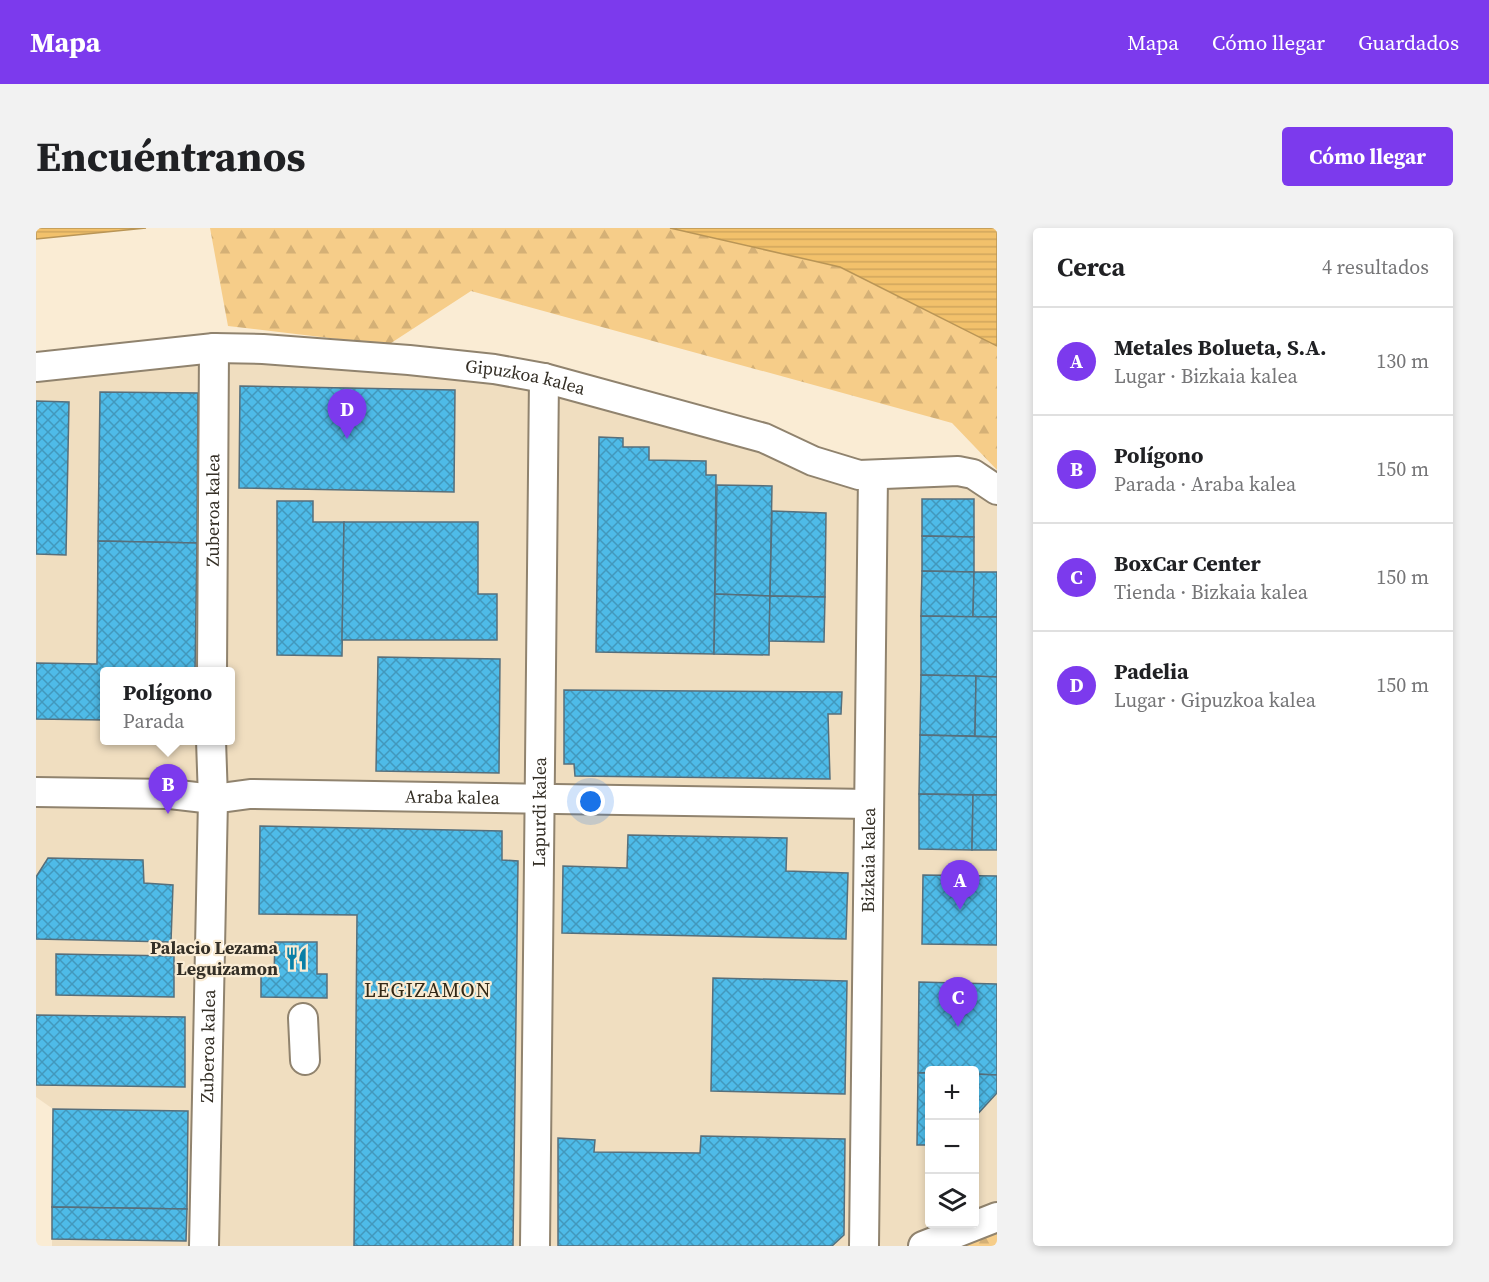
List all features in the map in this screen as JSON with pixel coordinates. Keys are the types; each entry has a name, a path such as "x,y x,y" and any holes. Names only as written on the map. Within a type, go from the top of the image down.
{"street":[{"name":"Gipuzkoa kalea","path":"36,367 214,348 263,348 494,369 544,378 764,438 822,464 859,475 958,471 973,474 997,490"},
{"name":"Zuberoa kalea","path":"212,667 214,348"},
{"name":"Lapurdi kalea","path":"535,1246 544,378"},
{"name":"Bizkaia kalea","path":"864,1246 873,475"},
{"name":"Zuberoa kalea","path":"204,1246 213,799 211,745"},
{"name":"Araba kalea","path":"36,792 170,794 213,799 250,794 869,804"},
{"path":"303,1018 305,1060"},
{"path":"923,1246 997,1217"}],"shaded area":[{"path":"36,228 146,228 36,239"},
{"path":"670,228 997,228 997,346 840,267"},
{"path":"409,360 873,475 997,490 997,1217 979,1224 979,1066 925,1066 925,1228 969,1228 923,1246 52,1246 53,1109 36,1097 36,367 89,361"}],"green space":[{"path":"210,228 670,228 840,267 997,346 997,470 952,423 471,291 388,345 228,326"},
{"path":"997,1217 997,1246 923,1246 969,1228 979,1228 979,1224"}],"building":[{"path":"240,386 455,390 454,492 239,488"},
{"path":"100,392 198,393 197,543 98,541"},
{"path":"36,401 69,402 66,555 36,554"},
{"path":"599,437 623,438 623,447 649,447 649,460 706,461 706,475 716,475 714,654 596,652"},
{"path":"717,485 772,486 770,596 715,594"},
{"path":"922,499 974,499 974,537 922,536"},
{"path":"277,501 313,501 313,522 344,522 342,656 277,655"},
{"path":"772,511 826,513 825,597 770,596"},
{"path":"344,522 478,522 478,594 497,594 497,640 342,640"},
{"path":"922,536 974,537 974,572 922,571"},
{"path":"98,541 197,543 195,667 100,667 100,720 36,719 36,663 97,664"},
{"path":"922,571 974,572 973,617 921,616"},
{"path":"974,572 997,572 997,617 973,617"},
{"path":"715,594 770,596 769,655 714,654"},
{"path":"770,596 825,597 824,642 769,641"},
{"path":"921,616 997,617 997,677 921,675"},
{"path":"378,657 500,659 499,773 376,771"},
{"path":"921,675 976,676 975,736 920,735"},
{"path":"976,676 997,677 997,737 975,736"},
{"path":"564,690 842,692 841,714 828,714 830,779 575,776 574,764 564,764"},
{"path":"920,735 997,737 997,795 919,794"},
{"path":"919,794 973,795 972,850 919,849"},
{"path":"973,795 997,795 997,850 972,850"},
{"path":"260,826 502,831 502,860 518,861 513,1246 354,1246 357,915 259,914"},
{"path":"628,835 787,838 786,871 848,873 846,939 562,933 563,866 627,868"},
{"path":"48,858 143,860 144,883 173,885 171,942 36,939 36,877"},
{"path":"923,875 997,876 997,945 922,944"},
{"name":"Palacio Lezama Leguizamon","path":"275,942 317,942 317,974 327,974 327,998 261,997 261,973 274,974"},
{"path":"56,954 174,956 174,997 56,995"},
{"path":"713,978 847,981 845,1094 711,1091"},
{"path":"919,982 997,984 997,1075 979,1074 979,1066 925,1066 925,1073 918,1073"},
{"path":"36,1015 185,1017 185,1087 36,1085"},
{"path":"918,1073 925,1073 925,1145 917,1145"},
{"path":"979,1074 997,1075 997,1093 979,1113"},
{"path":"53,1109 188,1111 187,1209 52,1207"},
{"path":"701,1136 845,1139 844,1235 832,1246 558,1246 558,1138 595,1140 594,1152 700,1153"},
{"path":"52,1207 187,1209 186,1241 52,1239"}],"place":[{"name":"Padelia","path":"347,439"},
{"name":"Polígono","path":"168,814"},
{"name":"Metales Bolueta, S.A.","path":"960,910"},
{"name":"Palacio Lezama Leguizamon","path":"296,958"},
{"name":"BoxCar Center","path":"958,1027"}],"district":[{"name":"LEGIZAMON","path":"428,990"}]}
